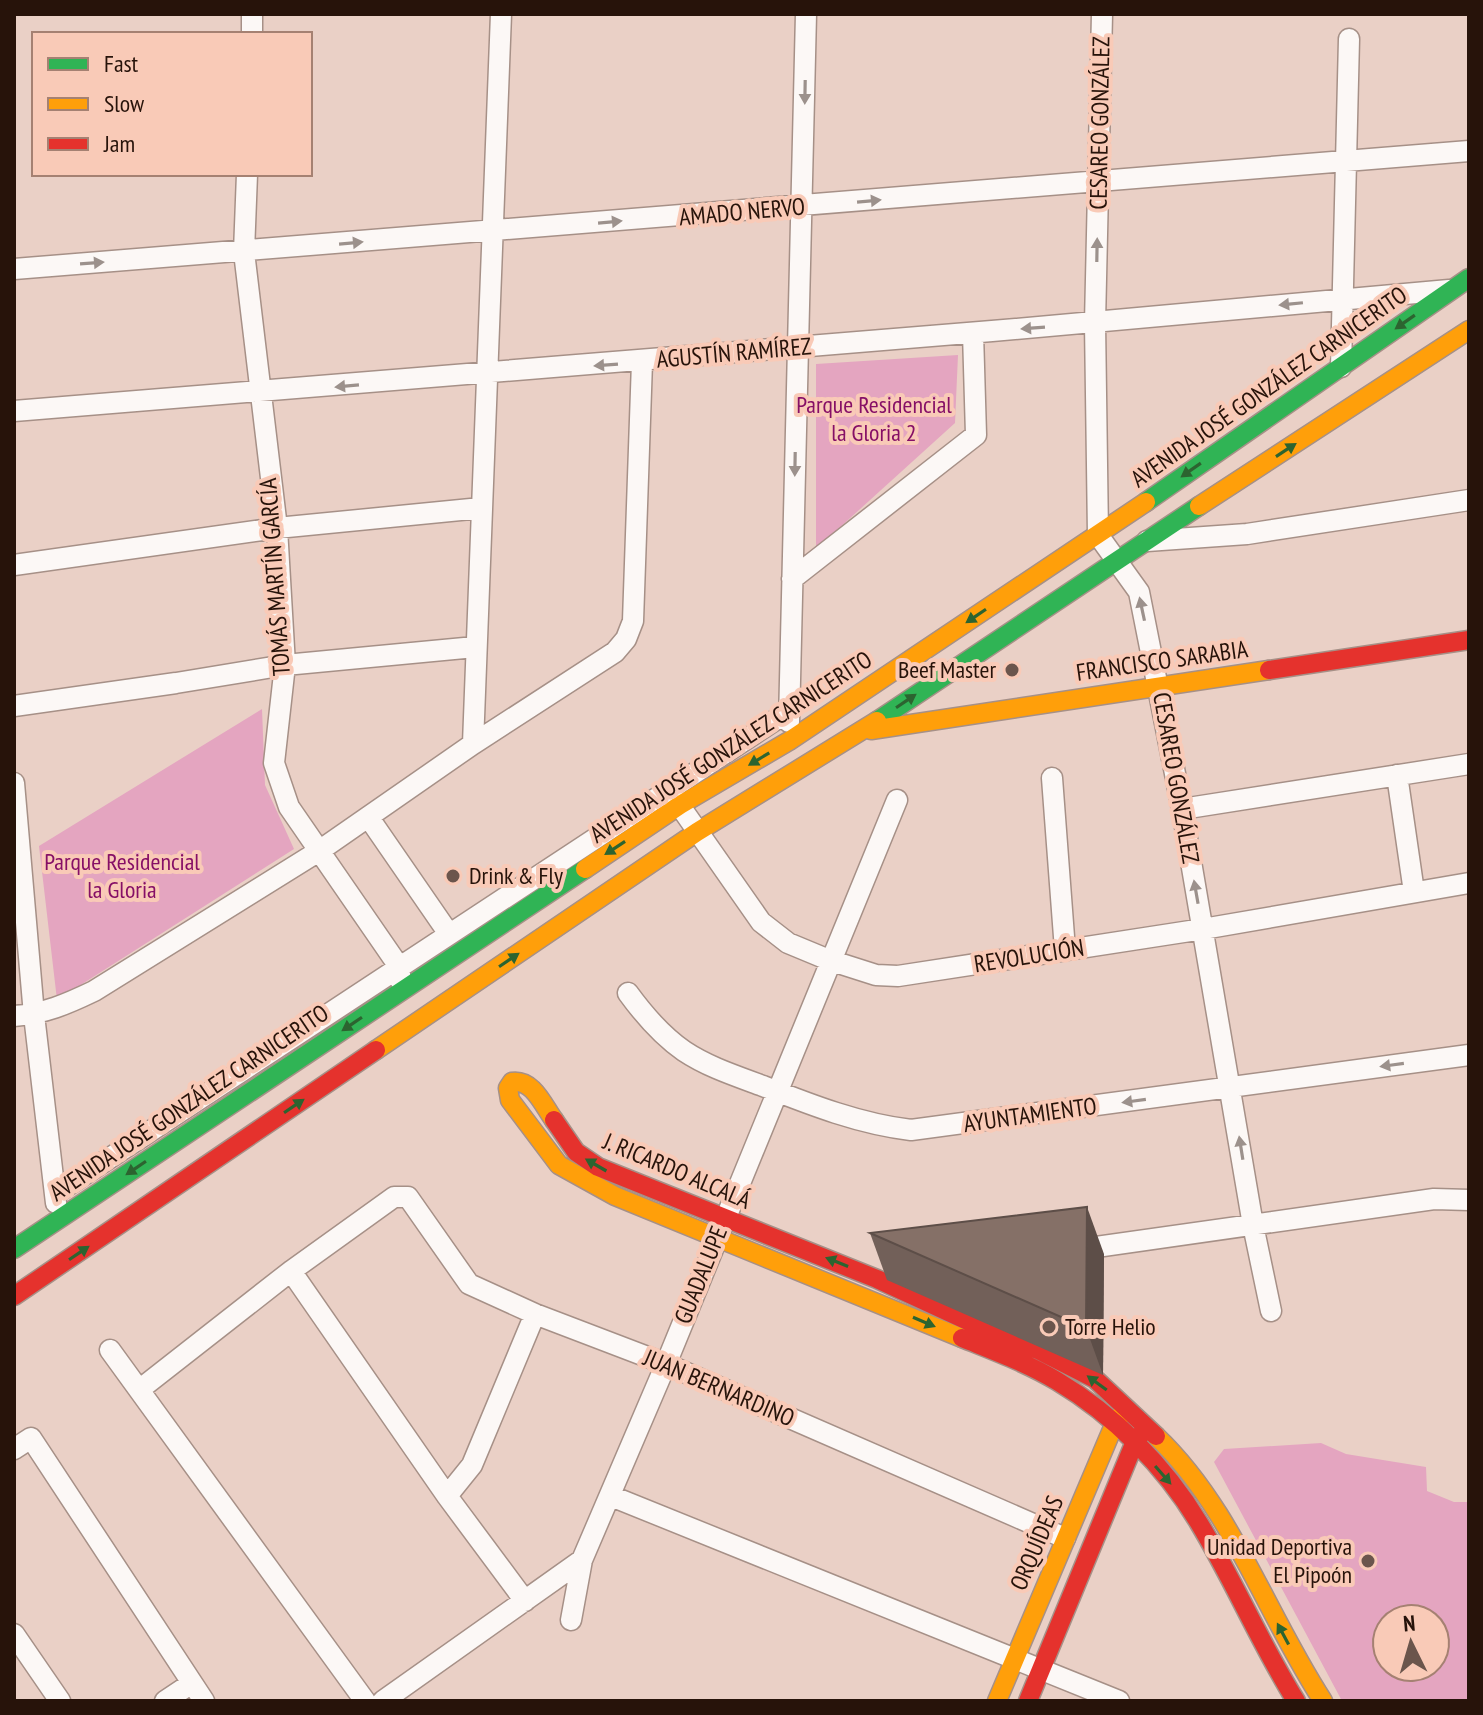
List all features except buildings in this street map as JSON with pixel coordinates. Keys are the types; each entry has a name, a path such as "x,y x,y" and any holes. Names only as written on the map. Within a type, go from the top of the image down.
{"street":[{"path":"473,744 501,14"},
{"path":"789,741 806,14"},
{"name":"CESAREO GONZÁLEZ","path":"1102,14 1095,323 1098,535 1118,558 1139,592 1182,809 1253,1225 1271,1311"},
{"path":"1341,367 1349,39"},
{"name":"AMADO NERVO","path":"14,269 1469,151"},
{"name":"TOMÁS MARTÍN GARCÍA","path":"247,176 244,252 277,528 285,665 274,763 289,807 400,968"},
{"name":"AGUSTÍN RAMÍREZ","path":"14,411 259,394 1095,323 1342,299 1461,283"},
{"name":"AVENIDA JOSÉ GONZÁLEZ CARNICERITO","path":"14,1249 399,992 674,797 789,741 1098,535 1461,283"},
{"path":"14,1296 697,832 862,731 1118,558 1469,330"},
{"path":"792,579 976,435 973,333"},
{"path":"24,1015 59,1007 94,991 319,851 473,744 615,652 626,639 633,621 642,362"},
{"path":"1147,541 1247,534 1469,500"},
{"path":"14,565 277,528 481,508"},
{"name":"FRANCISCO SARABIA","path":"862,731 1469,640"},
{"path":"14,706 285,665 475,647"},
{"path":"55,1194 449,934 674,797 789,711"},
{"path":"1182,809 1469,764"},
{"path":"1397,775 1414,892"},
{"path":"1052,778 1065,950"},
{"path":"14,783 24,1015 59,1219"},
{"name":"REVOLUCIÓN","path":"674,797 761,922 788,943 876,975 898,976 1203,929 1469,883"},
{"name":"GUADALUPE","path":"571,1620 582,1560 666,1364 897,800"},
{"path":"369,818 449,934"},
{"path":"399,992 400,968"},
{"name":"AYUNTAMIENTO","path":"628,993 654,1024 684,1051 713,1067 875,1126 911,1130 1469,1055"},
{"name":"J. RICARDO ALCALÁ","path":"1296,1701 1276,1671 1198,1521 1169,1482 1114,1425 1058,1382 1013,1359 842,1287 721,1227 598,1167 576,1152 530,1086 519,1081 512,1082 508,1088 510,1100 559,1165 615,1196 721,1227 877,1279 1095,1379 1146,1426 1207,1493 1302,1669 1323,1701"},
{"name":"JUAN BERNARDINO","path":"291,1271 394,1197 408,1197 469,1284 535,1314 666,1364 1065,1538"},
{"path":"1050,1254 1434,1199 1469,1200"},
{"path":"139,1390 291,1271 447,1496 525,1601"},
{"path":"842,1287 909,1274"},
{"path":"447,1496 472,1465 535,1314"},
{"path":"110,1350 365,1701"},
{"name":"ORQUÍDEAS","path":"997,1701 1114,1425 1126,1407"},
{"path":"1028,1701 1134,1444 1146,1426"},
{"path":"14,1449 31,1438 204,1701"},
{"path":"611,1496 1119,1701"},
{"path":"383,1701 582,1560"},
{"path":"14,1634 60,1701"},
{"path":"165,1701 192,1683"}],"green space":[{"name":"Parque Residencial la Gloria 2","path":"958,355 955,423 816,549 816,364"},
{"name":"Parque Residencial la Gloria","path":"262,709 265,785 294,849 57,1000 39,846"},
{"name":"Unidad Deportiva El Pipoón","path":"1321,1443 1346,1454 1426,1467 1427,1491 1454,1502 1469,1502 1469,1701 1342,1701 1214,1462 1224,1449"}],"traffic: fast":[{"path":"1146,502 1469,278"},
{"path":"877,721 1199,506"},
{"path":"14,1249 585,869"}],"traffic: slow":[{"path":"1199,506 1469,330"},
{"path":"585,869 680,805 789,741 1146,502"},
{"path":"871,730 1269,670"},
{"path":"376,1050 697,832 877,721"},
{"path":"554,1120 532,1089 512,1082 508,1088 510,1100 559,1165 615,1196 962,1338"},
{"path":"997,1701 1114,1425 1124,1411"},
{"path":"1156,1436 1183,1464 1227,1529 1323,1701"}],"traffic: jam":[{"path":"1269,670 1469,640"},
{"path":"14,1296 376,1050"},
{"path":"554,1120 576,1152 598,1167 877,1279 1007,1339 1038,1350 1095,1379 1156,1436"},
{"path":"962,1338 1057,1381 1137,1443 1199,1523 1296,1701"},
{"path":"1028,1701 1134,1444 1144,1430"}],"place":[{"name":"Beef Master","path":"1012,670"},
{"name":"Drink & Fly","path":"453,876"},
{"name":"Torre Helio","path":"1049,1327"},
{"name":"Unidad Deportiva El Pipoón","path":"1368,1561"}]}
